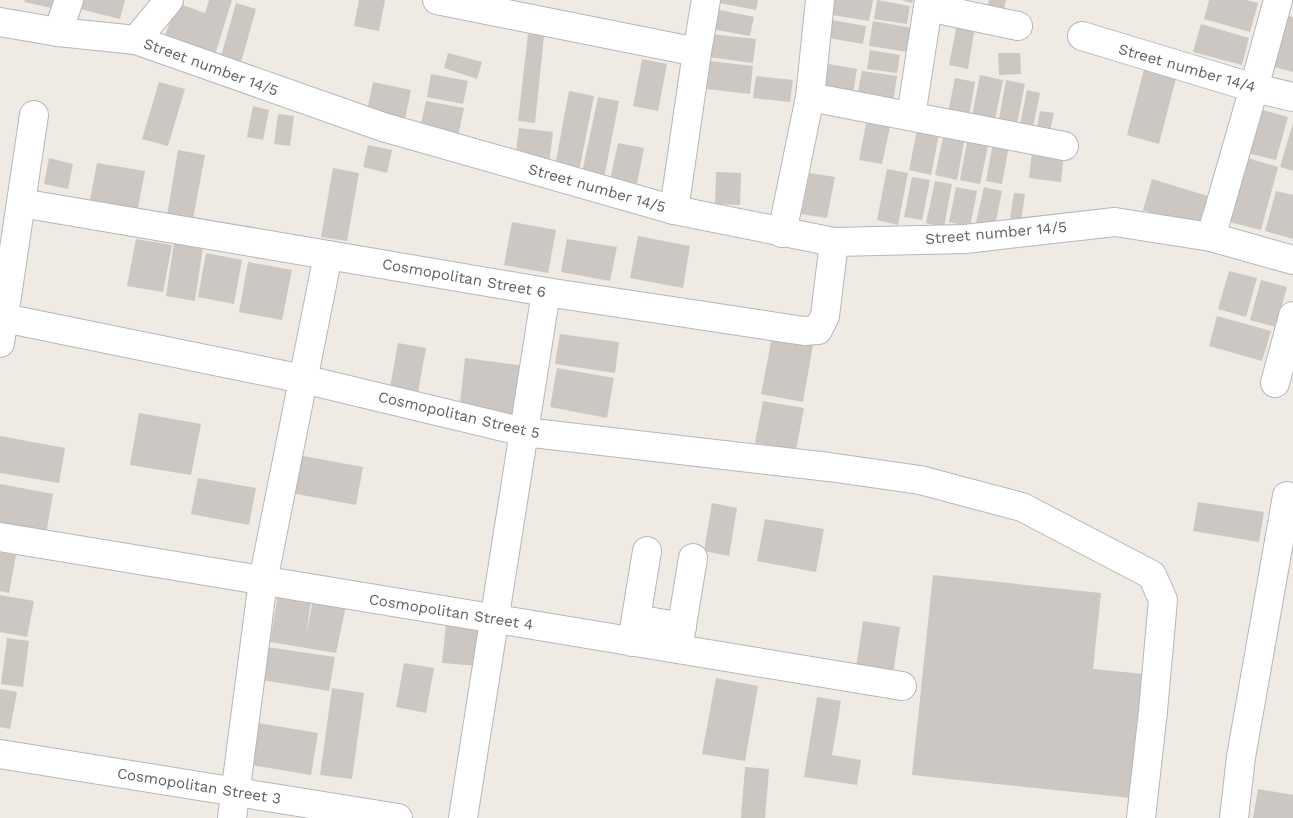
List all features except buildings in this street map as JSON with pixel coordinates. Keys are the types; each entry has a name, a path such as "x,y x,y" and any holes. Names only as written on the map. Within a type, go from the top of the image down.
{"street":[{"path":"58,32 69,0"},
{"path":"136,40 169,0"},
{"path":"437,0 697,52"},
{"path":"674,210 706,0"},
{"path":"782,232 810,97 820,0"},
{"path":"1211,237 1278,0"},
{"path":"911,116 929,3 1018,26"},
{"name":"Street number 14/5","path":"0,22 58,32 136,40 383,127 674,210 834,242 965,239 1116,222 1211,237 1293,260"},
{"name":"Street number 14/4","path":"1082,36 1254,88 1293,97"},
{"path":"810,97 1064,146"},
{"path":"2,330 34,115"},
{"name":"Cosmopolitan Street 6","path":"21,203 546,292 804,331 818,330 825,316 834,242"},
{"path":"234,805 263,581 328,255"},
{"path":"463,818 546,292"},
{"path":"1275,383 1293,316"},
{"name":"Cosmopolitan Street 5","path":"2,330 303,379 524,432 829,467 920,480 1022,507 1152,574 1163,600 1153,711 1140,818"},
{"path":"1234,818 1241,756 1287,496 1293,499"},
{"name":"Cosmopolitan Street 4","path":"0,537 494,619 634,630 680,638 902,686"},
{"path":"634,630 648,551"},
{"path":"680,638 694,558"},
{"name":"Cosmopolitan Street 3","path":"0,754 234,805 398,818"}]}
